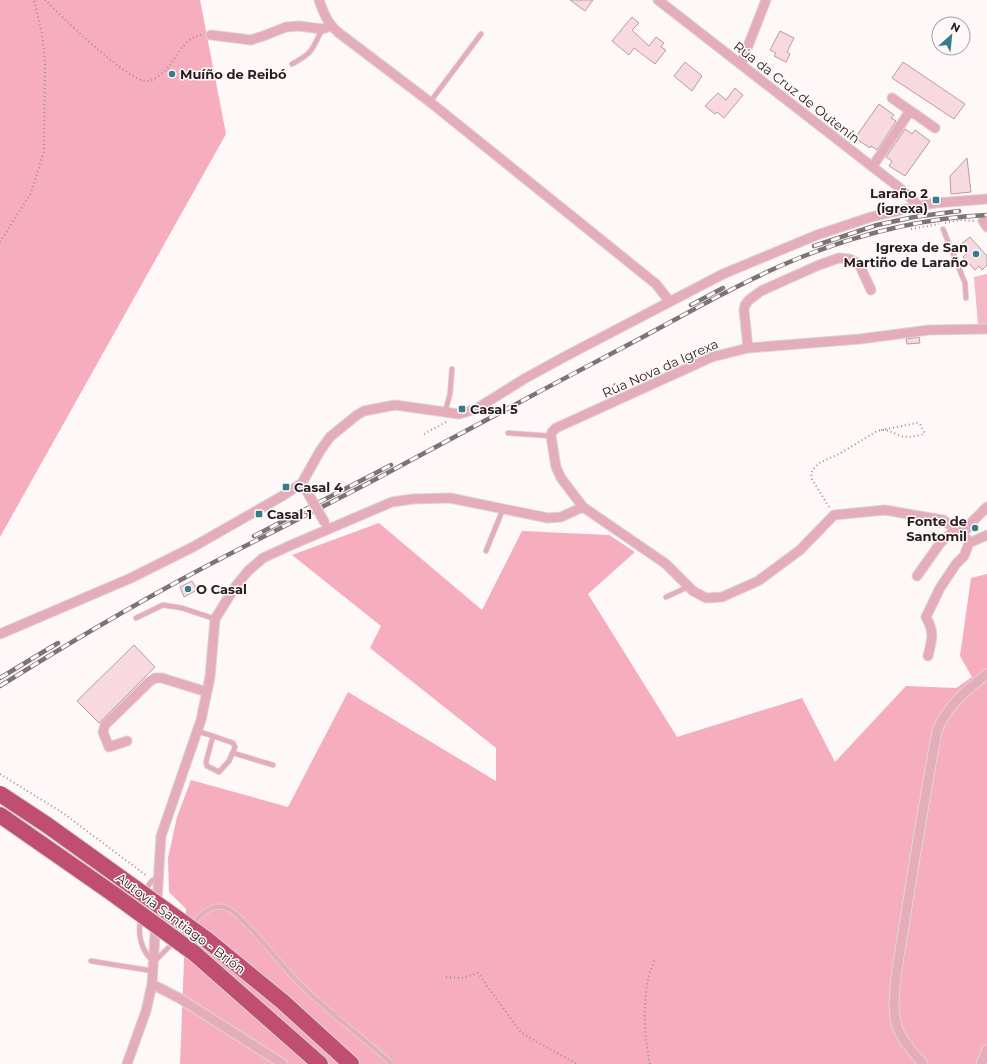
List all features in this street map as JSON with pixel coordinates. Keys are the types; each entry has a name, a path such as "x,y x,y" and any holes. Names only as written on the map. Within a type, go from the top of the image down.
{"highway":[{"name":"Autovía Santiago - Brión","path":"0,794 54,830 206,939 283,1002 352,1064"},
{"name":"Autovía Santiago - Brión","path":"0,816 112,893 194,953 320,1064"}],"street":[{"path":"319,0 325,17 326,28"},
{"name":"Rúa da Cruz de Outenín","path":"658,0 872,167 919,206"},
{"path":"740,64 766,0"},
{"path":"211,35 251,40 286,27 299,26 326,28 430,102 656,284 670,302"},
{"path":"892,98 935,128"},
{"path":"872,167 910,111"},
{"path":"0,634 132,578 193,547 284,495 302,483 320,451 330,437 364,410 395,405 459,414 476,409 554,362 723,274 817,234 871,217 919,206 935,203 987,199"},
{"path":"748,348 744,310 745,305 761,290 819,265 844,258 855,260 859,264 871,290"},
{"name":"Rúa Nova da Igrexa","path":"551,436 552,432 556,428 723,354 748,348 860,339 929,330 987,328"},
{"path":"551,436 556,467 561,478 583,507 666,564 688,587 702,597 711,599 722,597 758,581 800,550 834,515 885,510 943,520 960,531 969,543"},
{"path":"302,483 327,526"},
{"path":"127,1064 146,1011 152,984 156,919 156,878 161,836 201,720 210,677 215,619 235,587 248,571 263,558 327,526 392,502 412,499 450,498 548,518 561,517 583,507"},
{"path":"917,576 941,542 972,522 987,507"},
{"path":"928,656 932,639 931,626 926,617 940,588 956,564 964,556 969,543 987,535"},
{"path":"922,1064 899,1031 895,1013 895,995 899,956 920,826 937,731 941,721 952,704 987,674"},
{"path":"127,741 109,747 103,732 105,725 155,678 162,678 207,692"},
{"path":"152,984 179,998 283,1064"},
{"path":"981,1064 987,1050"}],"lane":[{"path":"292,64 307,56 312,51 326,28"},
{"path":"430,102 481,34"},
{"path":"943,229 965,283 966,298"},
{"path":"445,412 450,394 452,369"},
{"path":"508,433 551,436"},
{"path":"486,551 503,510"},
{"path":"666,597 688,587"},
{"path":"136,618 163,605 182,608 215,619"},
{"path":"198,731 213,736 233,743 235,747 233,753 229,761 219,772 207,766 206,762 213,736"},
{"path":"233,753 273,765"},
{"path":"153,966 141,944 139,926 148,886 150,882 156,878"},
{"path":"153,966 200,916 215,906 222,906 238,916 265,944 296,980 325,1007 392,1064"},
{"path":"91,961 153,966"}],"path":[{"path":"0,242 31,193 44,151 45,62 42,34 34,0"},
{"path":"45,0 111,61 137,78 147,81 155,79 170,65 189,40 198,35 211,35"},
{"path":"911,229 960,220 985,224"},
{"path":"424,434 459,414"},
{"path":"834,515 812,478 811,473 819,463 839,454 877,431 881,430 917,424 920,424 924,434 902,436 888,430 881,430"},
{"path":"0,774 64,813 138,871 148,877 156,878"},
{"path":"650,1064 647,1050 645,1007 648,978 655,958"},
{"path":"446,977 463,978 478,974 519,1030 528,1037 577,1064"}],"shaded area":[{"path":"0,0 200,0 226,134 0,537"},
{"path":"987,274 987,325 978,325 974,277"},
{"path":"379,523 482,610 522,531 609,535 635,552 588,594 677,737 802,698 835,762 906,686 956,688 972,677 960,656 971,578 987,574 987,1064 180,1064 186,909 169,892 168,858 177,817 191,780 288,807 348,692 496,781 496,748 370,648 381,626 292,555"}],"building":[{"path":"570,0 593,0 585,11"},
{"path":"632,17 639,23 632,30 649,46 656,37 664,43 661,47 666,50 655,64 634,48 629,55 612,41"},
{"path":"780,31 794,38 787,52 790,54 786,62 774,56 776,53 770,50"},
{"path":"685,62 702,76 692,91 674,76"},
{"path":"903,62 965,104 954,119 892,78"},
{"path":"735,88 743,95 724,118 717,112 715,114 705,106 718,93 726,100"},
{"path":"879,104 894,115 891,118 896,121 877,150 871,146 870,148 855,138"},
{"path":"905,129 912,134 915,130 930,141 905,176 889,166 892,161 886,157"},
{"path":"967,158 971,192 951,194 950,176"},
{"name":"Igrexa de San Martiño de Laraño","path":"970,237 987,256 987,265 982,270 979,266 975,270 963,257 968,252 961,244"},
{"path":"919,337 920,343 907,344 906,339"},
{"name":"O Casal","path":"192,581 197,590 184,597 180,587"},
{"path":"134,645 155,667 99,723 77,701"}],"railway":[{"path":"814,246 877,225 914,217 959,211"},
{"path":"0,686 92,630 186,577 759,276 822,249 868,235 915,224 987,215"},
{"path":"691,305 723,288"},
{"path":"254,536 391,465"},
{"path":"0,678 58,643"}],"place":[{"name":"Muíño de Reibó","path":"172,74"},
{"name":"Laraño 2 (igrexa)","path":"936,200"},
{"name":"Igrexa de San Martiño de Laraño","path":"976,254"},
{"name":"Casal 5","path":"462,409"},
{"name":"Casal 4","path":"286,487"},
{"name":"Casal 1","path":"259,514"},
{"name":"Fonte de Santomil","path":"975,528"},
{"name":"O Casal","path":"188,589"}]}
